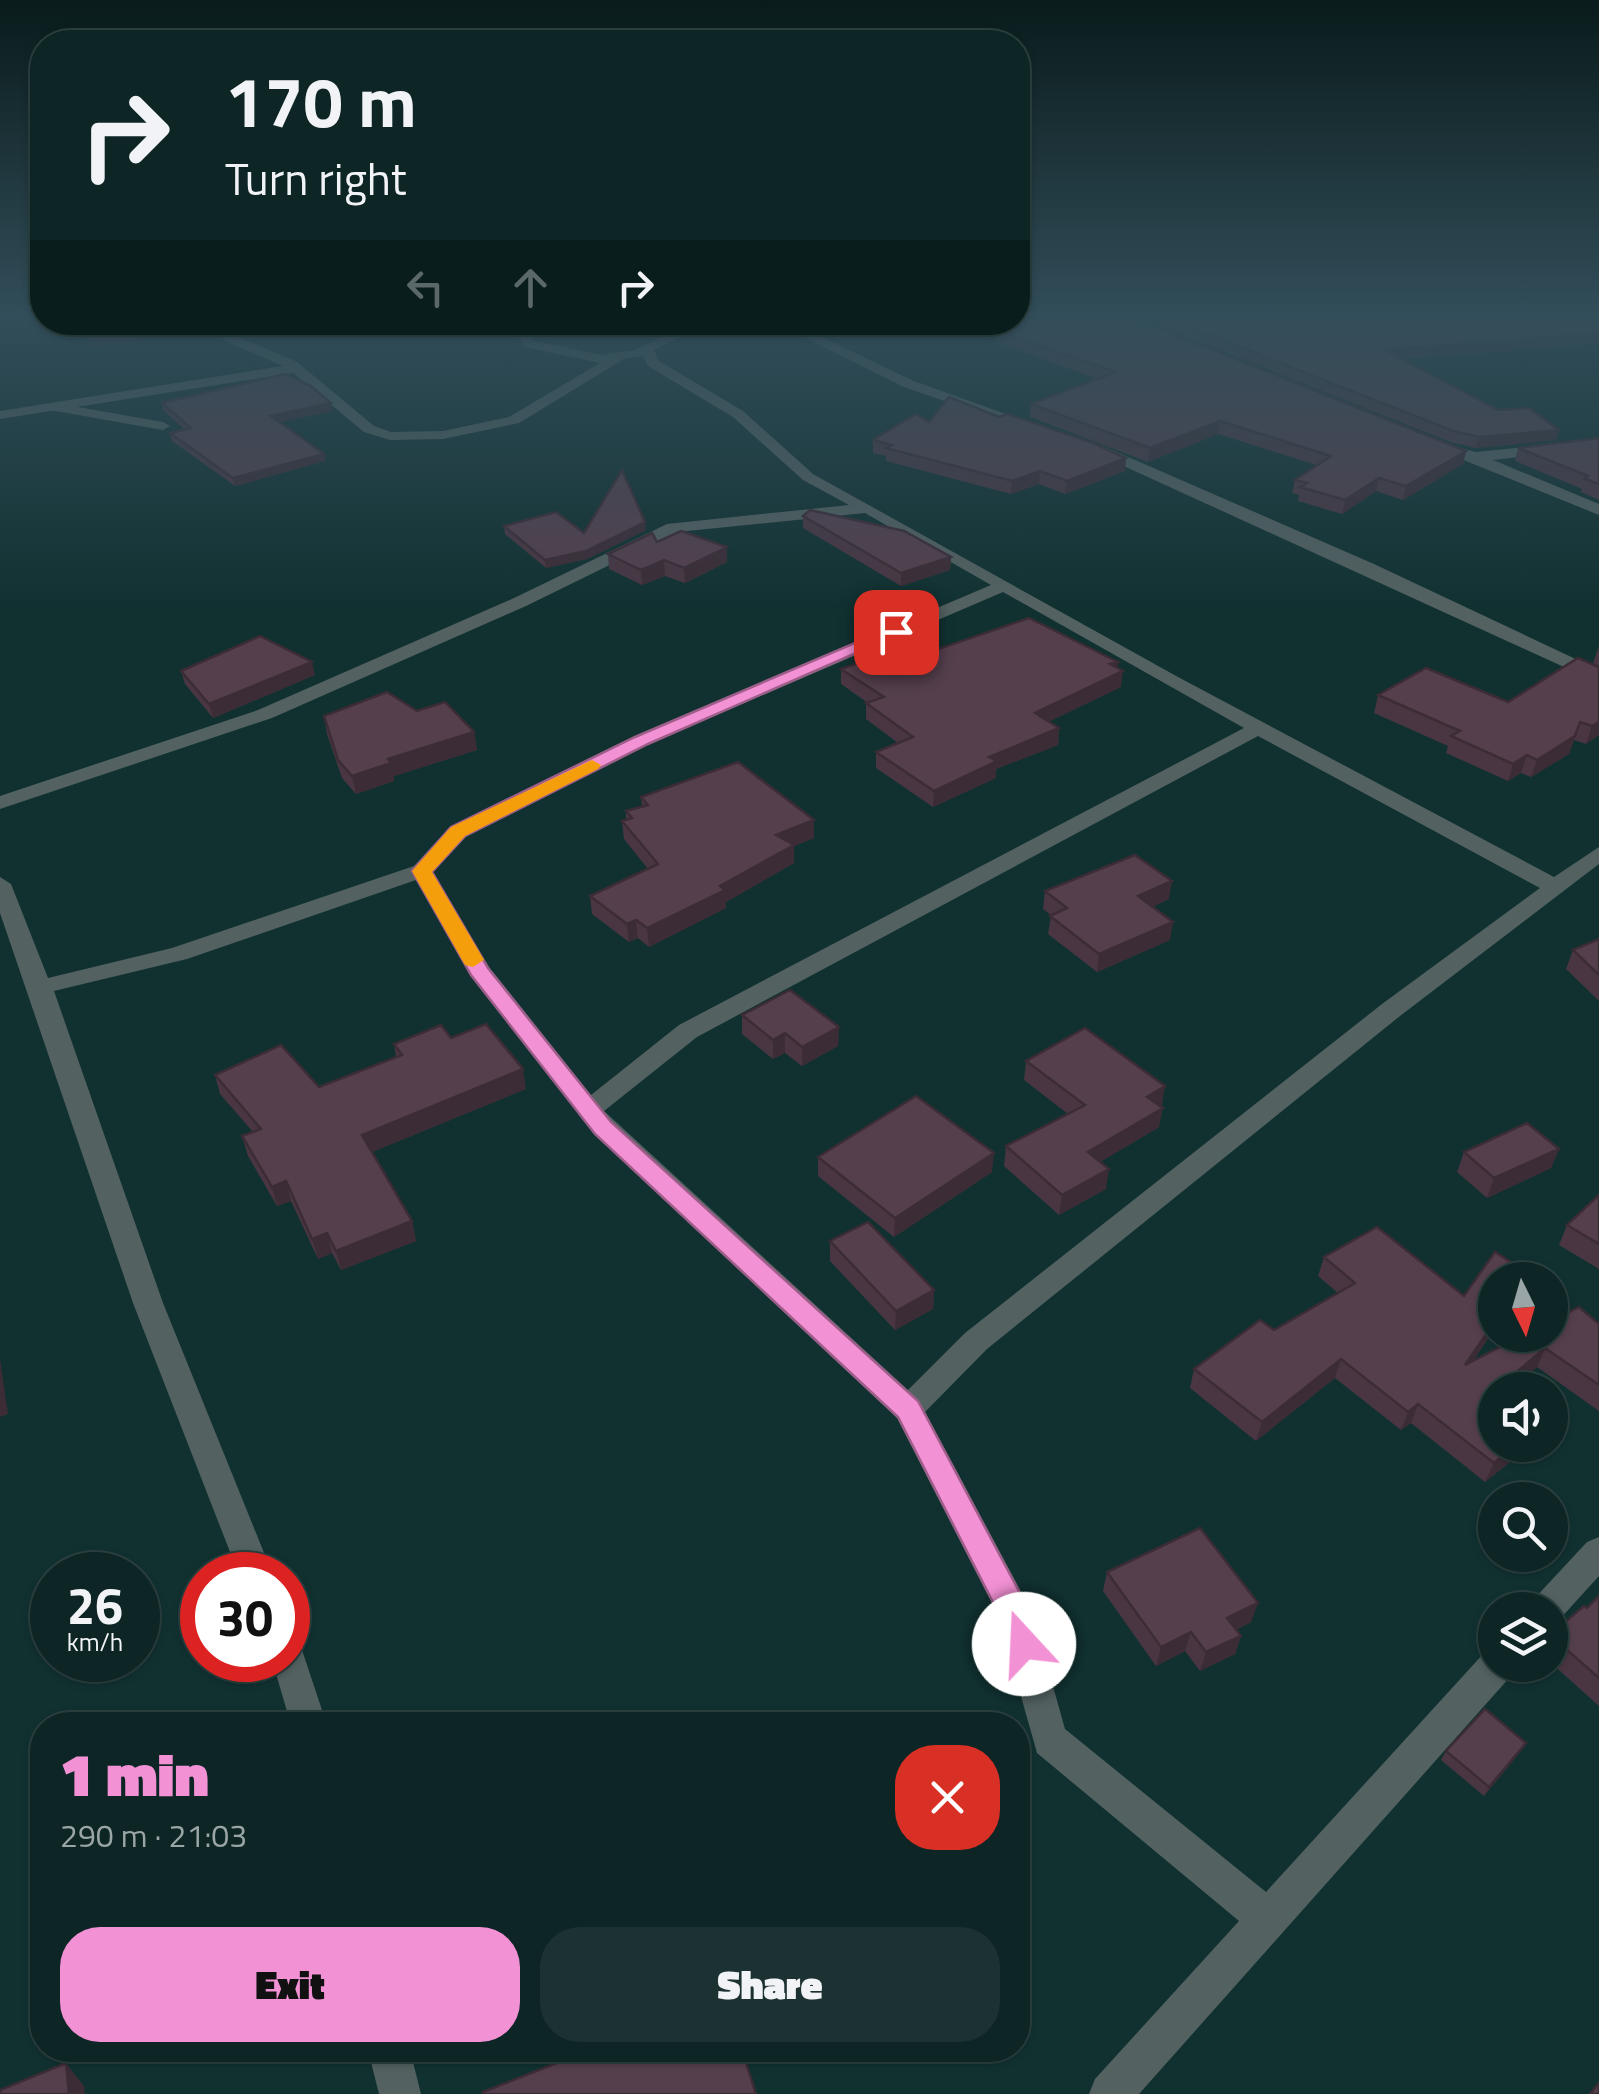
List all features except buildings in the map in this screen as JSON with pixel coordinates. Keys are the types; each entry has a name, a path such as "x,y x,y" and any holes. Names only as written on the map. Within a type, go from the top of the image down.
{"street":[{"path":"86,412 163,426"},
{"path":"347,412 369,430 390,436 443,435 514,420 528,412"},
{"path":"734,412 808,477 1258,728 1555,886"},
{"path":"989,412 1046,431"},
{"path":"1425,442 1471,456 1599,510"},
{"path":"1081,443 1368,568 1599,676"},
{"path":"1471,456 1599,444"},
{"path":"0,803 265,714 520,602 674,527 868,508"},
{"path":"40,987 179,954 422,871 458,832 642,740 1005,585"},
{"path":"588,1110 688,1031 1258,728"},
{"path":"908,1409 976,1340 1390,1010 1599,854"},
{"path":"422,871 479,970 603,1128 908,1409 1014,1612 1050,1740 1268,1918"},
{"path":"0,884 40,987 148,1302 247,1552"},
{"path":"1562,1592 1599,1552"},
{"path":"296,1682 305,1712"},
{"path":"1110,2094 1482,1682"},
{"path":"392,2062 400,2094"}],"slow traffic":[{"path":"473,960 422,871 458,832 592,765"}],"route":[{"path":"896,632 642,740 458,832 422,871 479,970 603,1128 908,1409 1014,1612 1024,1644"}]}
